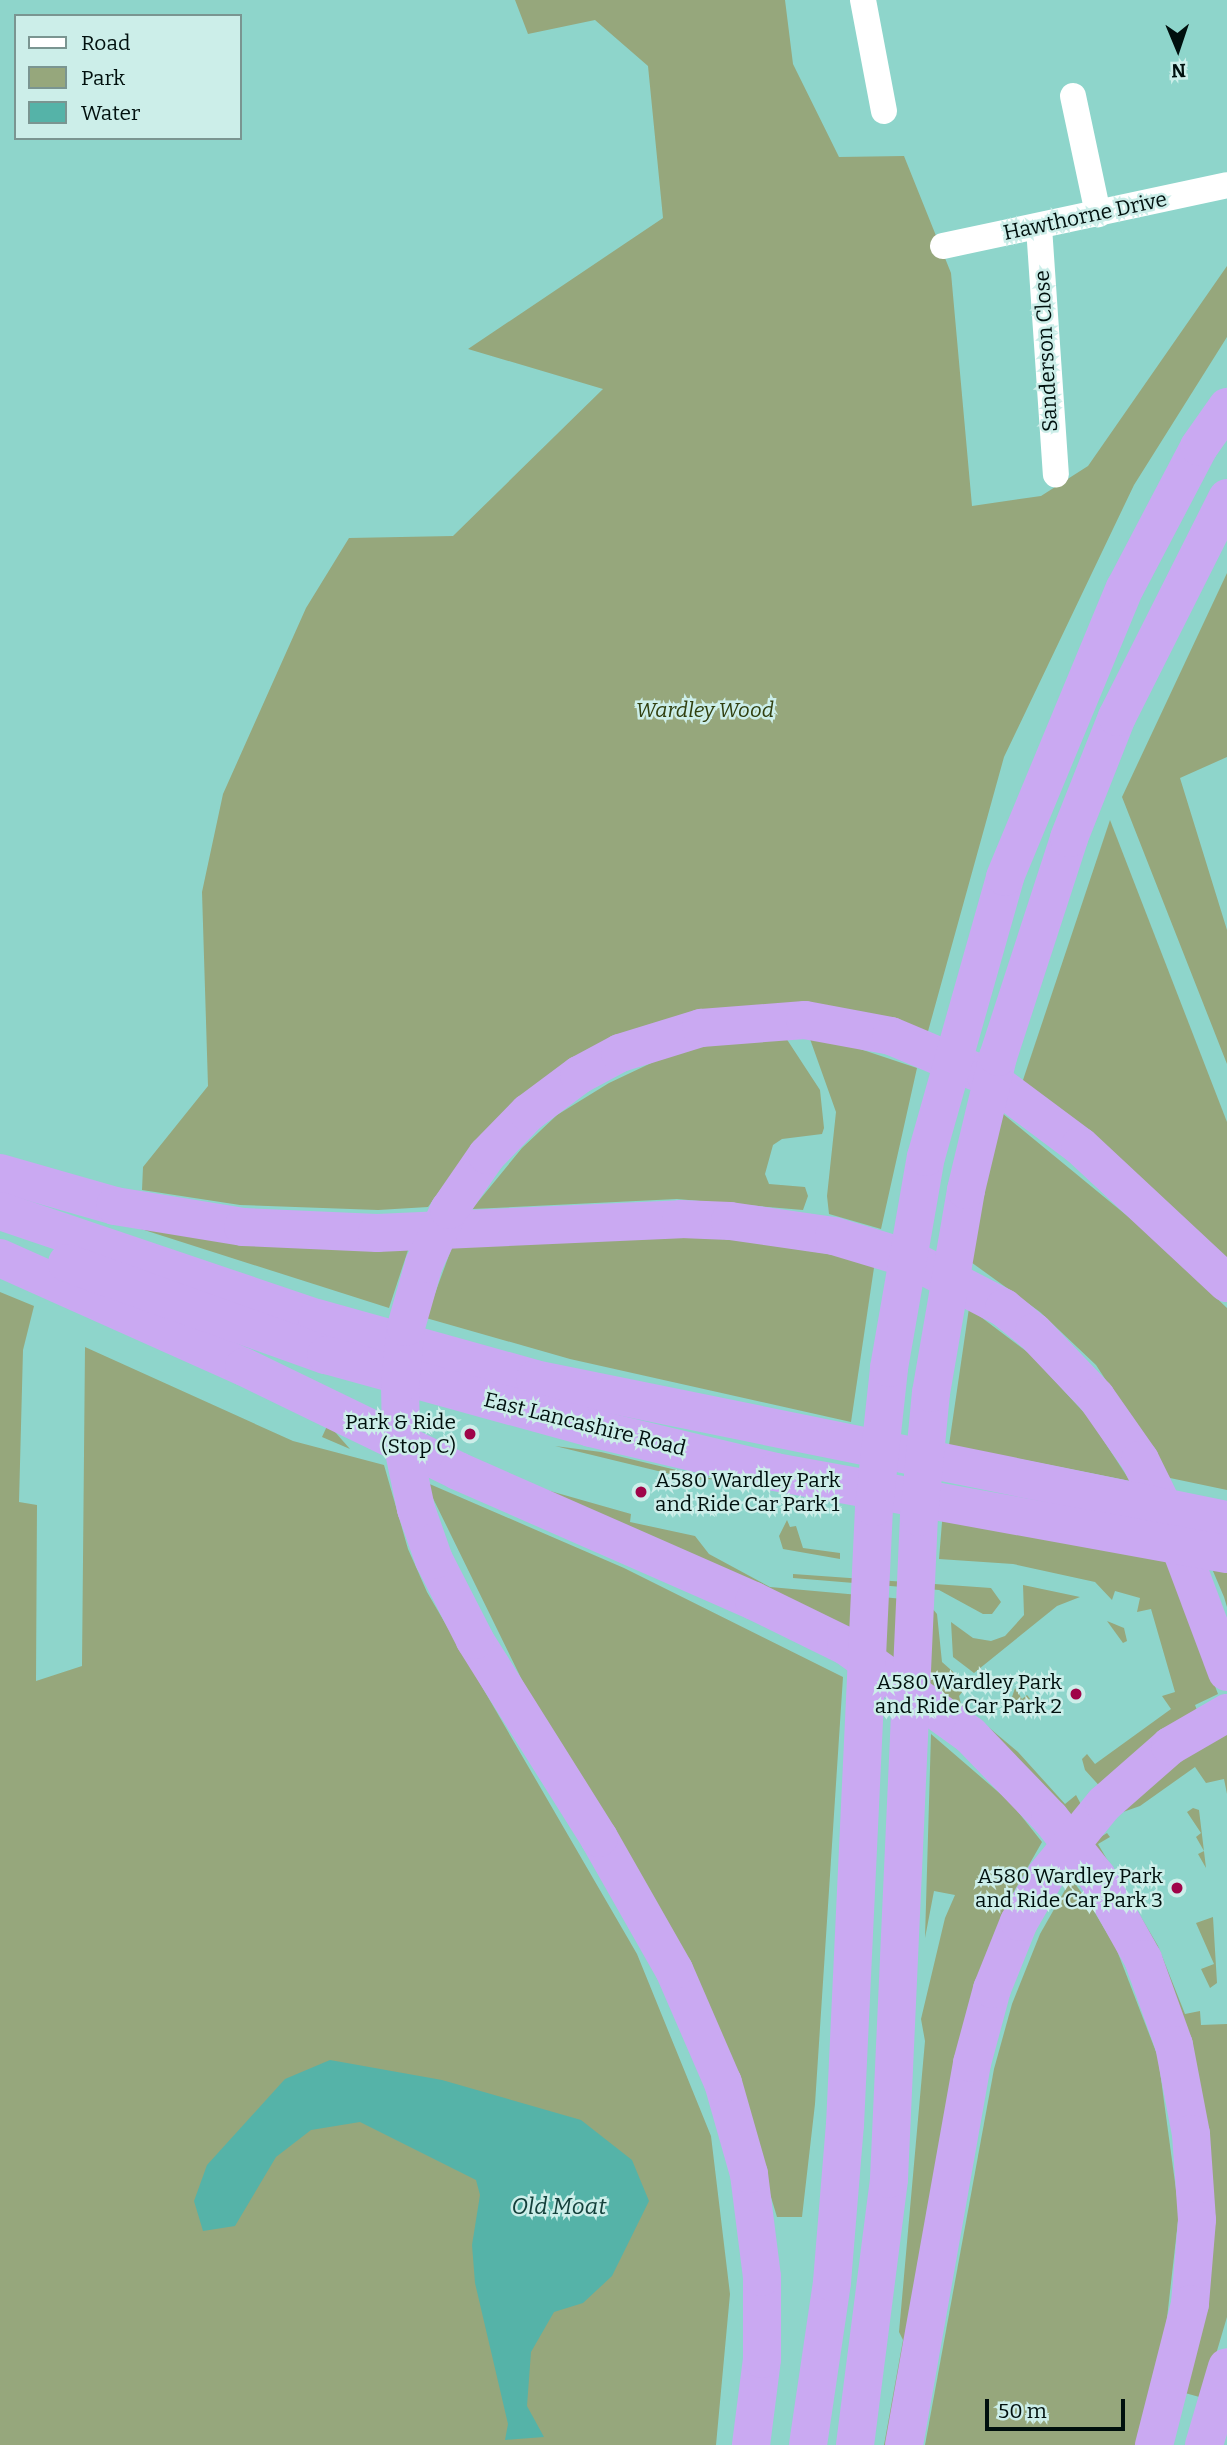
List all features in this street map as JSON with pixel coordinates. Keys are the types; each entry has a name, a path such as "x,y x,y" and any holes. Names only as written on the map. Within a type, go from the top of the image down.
{"highway":[{"path":"808,2445 832,2282 841,2177 867,1616 888,1368 926,1157 963,1015 1004,877 1125,588 1199,447 1227,407"},
{"path":"855,2445 889,2179 911,1637 931,1392 965,1190 1007,1028 1069,838 1117,717 1227,498"},
{"path":"751,2445 762,2359 762,2277 749,2174 723,2083 649,1925 447,1589 425,1538 408,1481 400,1419 404,1337 424,1264 459,1195 487,1155 528,1113 579,1075 621,1054 727,1023 821,1022 891,1036 986,1076 1080,1146 1227,1283"},
{"path":"0,1173 115,1206 195,1221 343,1233 681,1219 780,1226 863,1244 910,1259 972,1289 1034,1332 1097,1397 1151,1483 1190,1564 1227,1672"},
{"name":"East Lancashire Road","path":"0,1211 317,1318 508,1372 1227,1520"},
{"name":"East Lancashire Road","path":"0,1239 381,1370 757,1468 1227,1553"},
{"path":"0,1258 244,1367 846,1646 970,1735 1050,1818 1097,1877 1143,1959 1166,2021 1191,2134 1197,2220 1190,2304 1154,2445"},
{"path":"244,1367 381,1370"},
{"path":"904,2445 972,2063 1001,1965 1046,1875 1096,1813 1146,1765 1227,1713"},
{"path":"1204,2445 1227,2367"}],"street":[{"path":"863,0 884,111"},
{"path":"1073,96 1098,214"},
{"name":"Hawthorne Drive","path":"943,246 1227,185"},
{"name":"Sanderson Close","path":"1039,227 1056,474"}],"green space":[{"name":"Wardley Wood","path":"515,0 785,0 793,64 839,157 904,156 951,273 972,506 1041,496 1088,466 1227,266 1227,337 1134,485 1004,757 927,1035 746,1007 477,1139 428,1207 378,1210 240,1205 142,1190 143,1167 208,1086 202,892 223,794 306,608 349,538 453,536 603,389 468,349 663,218 648,66 595,20 528,34"},
{"path":"1227,573 1227,757 1180,778 1227,930 1227,1064 1122,797"},
{"path":"1110,820 1227,1122 1227,1261 1022,1083"},
{"path":"786,1038 820,1090 824,1128 822,1134 782,1139 773,1145 765,1174 769,1184 805,1187 808,1196 803,1210 677,1199 472,1209 522,1148 557,1115 609,1083 664,1057 713,1043"},
{"path":"810,1039 854,1047 917,1068 881,1229 829,1214 827,1196 836,1112"},
{"path":"1002,1113 1148,1233 1227,1308 1227,1490 1170,1478 1096,1365 1040,1312 964,1257"},
{"path":"141,1229 409,1247 389,1308"},
{"path":"697,1234 875,1261 851,1422 570,1359 426,1318 452,1247"},
{"path":"0,1292 34,1306 23,1350 19,1502 37,1505 36,1681 82,1666 85,1347 293,1441 384,1465 408,1549 427,1592 637,1954 711,2136 730,2294 716,2445 0,2445"},
{"path":"969,1308 1030,1354 1089,1418 1130,1481 949,1445"},
{"path":"328,1424 350,1449 322,1437"},
{"path":"555,1446 601,1452 714,1479 695,1480"},
{"path":"425,1482 624,1568 843,1677 815,2104 802,2217 777,2217 764,2174"},
{"path":"536,1487 631,1514 630,1522 695,1536 709,1554 770,1587 926,1601 937,1614 942,1662 968,1685 959,1696 961,1704 1018,1752 1065,1804 1076,1795 1099,1838 1107,1833 1110,1837 1098,1844 1158,1946 1185,2014 1200,2011 1201,2025 1227,2024 1227,2317 1203,2398 1185,2393 1191,2052 987,1734"},
{"path":"943,1510 1164,1553 1218,1694 1195,1705 1210,1743 1227,1732 1227,1794 1224,1779 1206,1783 1195,1767 1140,1806 1123,1812 1085,1770 1082,1759 1087,1754 1095,1764 1171,1709 1162,1696 1175,1692 1151,1609 1137,1612 1140,1598 1115,1591 1112,1600 1095,1582 1013,1564 939,1559"},
{"path":"787,1520 790,1527 796,1526 803,1548 840,1553 840,1559 783,1549 779,1536"},
{"path":"1210,1564 1227,1568 1227,1607 1224,1597"},
{"path":"793,1574 991,1588 1001,1602 992,1614 983,1614 939,1590 793,1578"},
{"path":"1023,1585 1080,1597 1057,1606 974,1673 953,1657 951,1622 973,1638 991,1641 1005,1636 1024,1615"},
{"path":"1107,1621 1124,1628 1127,1641 1123,1643"},
{"path":"1015,1688 1022,1699 1027,1695 1038,1709 1026,1710 1012,1697"},
{"path":"931,1734 1011,1803 1042,1842 1013,1893 989,1960 893,2445 884,2445 903,2340 899,2332 925,2041 921,2019 945,1918 955,1895 934,1891 925,1938"},
{"path":"1193,1808 1199,1810 1204,1851 1196,1837 1201,1833 1187,1812"},
{"path":"1204,1851 1206,1868 1198,1854"},
{"path":"1069,1883 1076,1885 1116,1948 1158,2057 1179,2212 1165,2336 1137,2445 925,2445 994,2069 1012,2004 1040,1934"},
{"path":"1213,1917 1217,1983 1210,1988 1201,1969 1214,1964 1196,1923"}],"water":[{"name":"Old Moat","path":"330,2060 442,2080 581,2120 632,2160 649,2201 612,2276 583,2303 554,2312 531,2352 527,2406 544,2437 505,2440 508,2424 475,2283 472,2245 480,2195 476,2180 360,2122 311,2130 276,2157 235,2226 203,2231 194,2201 207,2165 285,2079"}],"place":[{"name":"Park & Ride (Stop C)","path":"470,1434"},
{"name":"A580 Wardley Park and Ride Car Park 1","path":"641,1492"},
{"name":"A580 Wardley Park and Ride Car Park 2","path":"1076,1694"},
{"name":"A580 Wardley Park and Ride Car Park 3","path":"1177,1888"}]}
